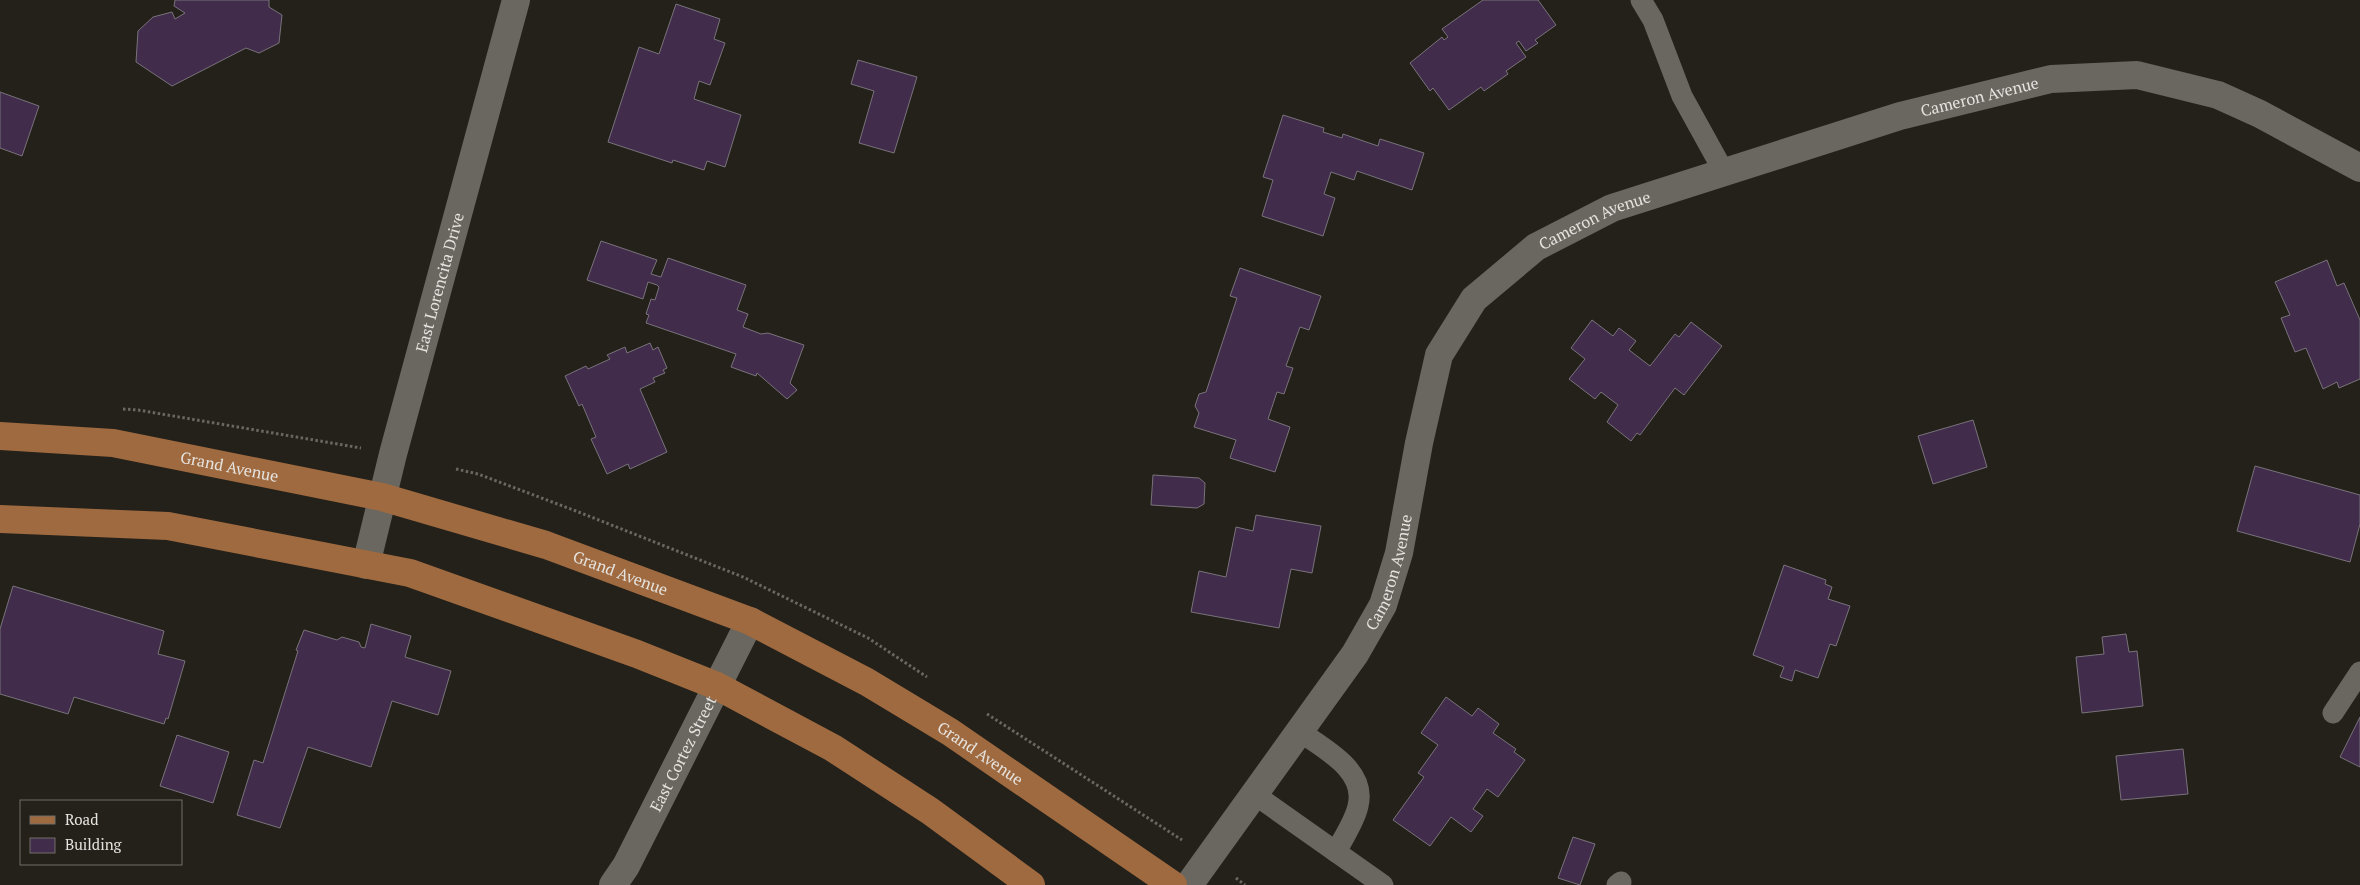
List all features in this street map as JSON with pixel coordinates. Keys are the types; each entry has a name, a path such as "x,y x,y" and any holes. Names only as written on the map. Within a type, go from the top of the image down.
{"main road":[{"name":"Grand Avenue","path":"0,436 113,442 382,497 546,545 750,621 867,682 950,732 1173,885"},
{"path":"0,519 168,526 410,573 637,654 717,686 833,748 930,812 1031,885"}],"street":[{"name":"East Lorencita Drive","path":"366,565 382,497 516,0"},
{"name":"Cameron Avenue","path":"1189,885 1354,654 1383,605 1399,553 1439,355 1474,299 1536,247 1612,208 1900,116 2051,78 2136,75 2218,95 2260,114 2360,168"},
{"name":"East Cortez Street","path":"613,885 626,866 750,621"}],"lane":[{"path":"1641,0 1653,20 1682,96 1724,172"},
{"path":"2333,714 2360,672"},
{"path":"1300,731 1352,773 1359,787 1358,807 1336,852"},
{"path":"1254,794 1383,885"}],"building":[{"path":"175,0 269,0 269,7 282,15 279,43 259,53 246,48 172,86 136,62 138,31 153,17 172,12 175,19 185,13 174,6"},
{"path":"1483,0 1538,0 1556,25 1535,40 1538,43 1526,51 1519,41 1516,43 1526,57 1506,71 1508,74 1484,91 1481,87 1449,110 1433,88 1430,91 1410,63 1442,37 1444,40 1448,37 1442,29"},
{"path":"676,4 720,19 714,39 725,43 710,85 699,81 694,99 741,115 725,167 707,161 704,170 673,160 672,163 608,142 639,47 659,54"},
{"path":"858,60 917,77 894,153 859,143 874,91 851,84"},
{"path":"0,92 39,106 22,156 0,148"},
{"path":"1283,115 1324,128 1323,132 1342,138 1343,134 1378,146 1380,139 1424,153 1412,190 1357,171 1354,180 1331,172 1324,194 1335,198 1323,236 1262,216 1273,180 1263,177"},
{"path":"601,241 657,260 651,274 661,277 668,258 746,285 737,310 748,314 743,327 761,334 768,333 804,345 790,383 797,390 787,399 757,373 756,376 731,367 736,354 646,323 649,315 646,314 651,299 655,300 659,287 657,285 648,282 643,299 587,280"},
{"path":"2327,260 2337,286 2344,283 2360,320 2360,379 2339,388 2337,382 2323,389 2306,348 2295,352 2281,318 2290,315 2275,282"},
{"path":"1240,268 1321,296 1309,330 1300,327 1286,366 1293,368 1284,394 1277,392 1268,419 1290,427 1275,472 1230,458 1236,440 1194,427 1199,413 1195,406 1199,394 1206,392 1237,298 1230,296"},
{"path":"1592,320 1613,336 1619,328 1636,341 1629,350 1650,366 1675,334 1679,337 1691,322 1722,346 1684,395 1675,388 1640,435 1637,433 1631,441 1607,422 1618,405 1601,392 1595,399 1569,379 1585,359 1571,348"},
{"path":"650,343 653,350 658,347 667,368 663,370 665,373 653,378 655,382 640,389 667,452 630,469 628,464 607,474 591,439 596,437 582,404 579,406 565,376 586,366 588,369 610,359 607,355 625,347 627,353"},
{"path":"1973,420 1987,467 1933,484 1918,436"},
{"path":"2255,466 2360,495 2360,524 2350,562 2237,531"},
{"path":"1153,475 1199,478 1205,483 1204,504 1197,508 1151,505"},
{"path":"1256,515 1321,526 1312,573 1291,569 1279,628 1191,612 1199,571 1226,577 1236,527 1253,531"},
{"path":"1784,565 1826,580 1825,584 1832,587 1828,599 1850,606 1836,646 1830,644 1818,678 1795,670 1792,681 1780,677 1784,667 1753,655"},
{"path":"13,586 164,631 158,654 185,661 168,719 166,718 164,724 74,697 68,714 0,694 0,629"},
{"path":"371,624 411,636 405,657 451,671 438,715 392,701 371,767 308,747 280,828 237,815 254,760 263,763 298,651 296,650 304,630 337,640 342,637 359,642 361,647 365,648"},
{"path":"2126,634 2129,652 2137,651 2143,706 2082,713 2076,657 2104,654 2102,637"},
{"path":"1446,697 1472,716 1478,708 1499,724 1493,733 1516,749 1514,752 1525,760 1498,797 1487,789 1473,809 1483,816 1471,832 1451,817 1430,846 1393,820 1424,777 1418,773 1438,745 1421,733"},
{"path":"2360,717 2360,767 2340,757"},
{"path":"177,735 229,752 213,803 160,786"},
{"path":"2183,749 2188,794 2121,800 2116,756"},
{"path":"1573,837 1595,844 1580,885 1558,878"}]}
